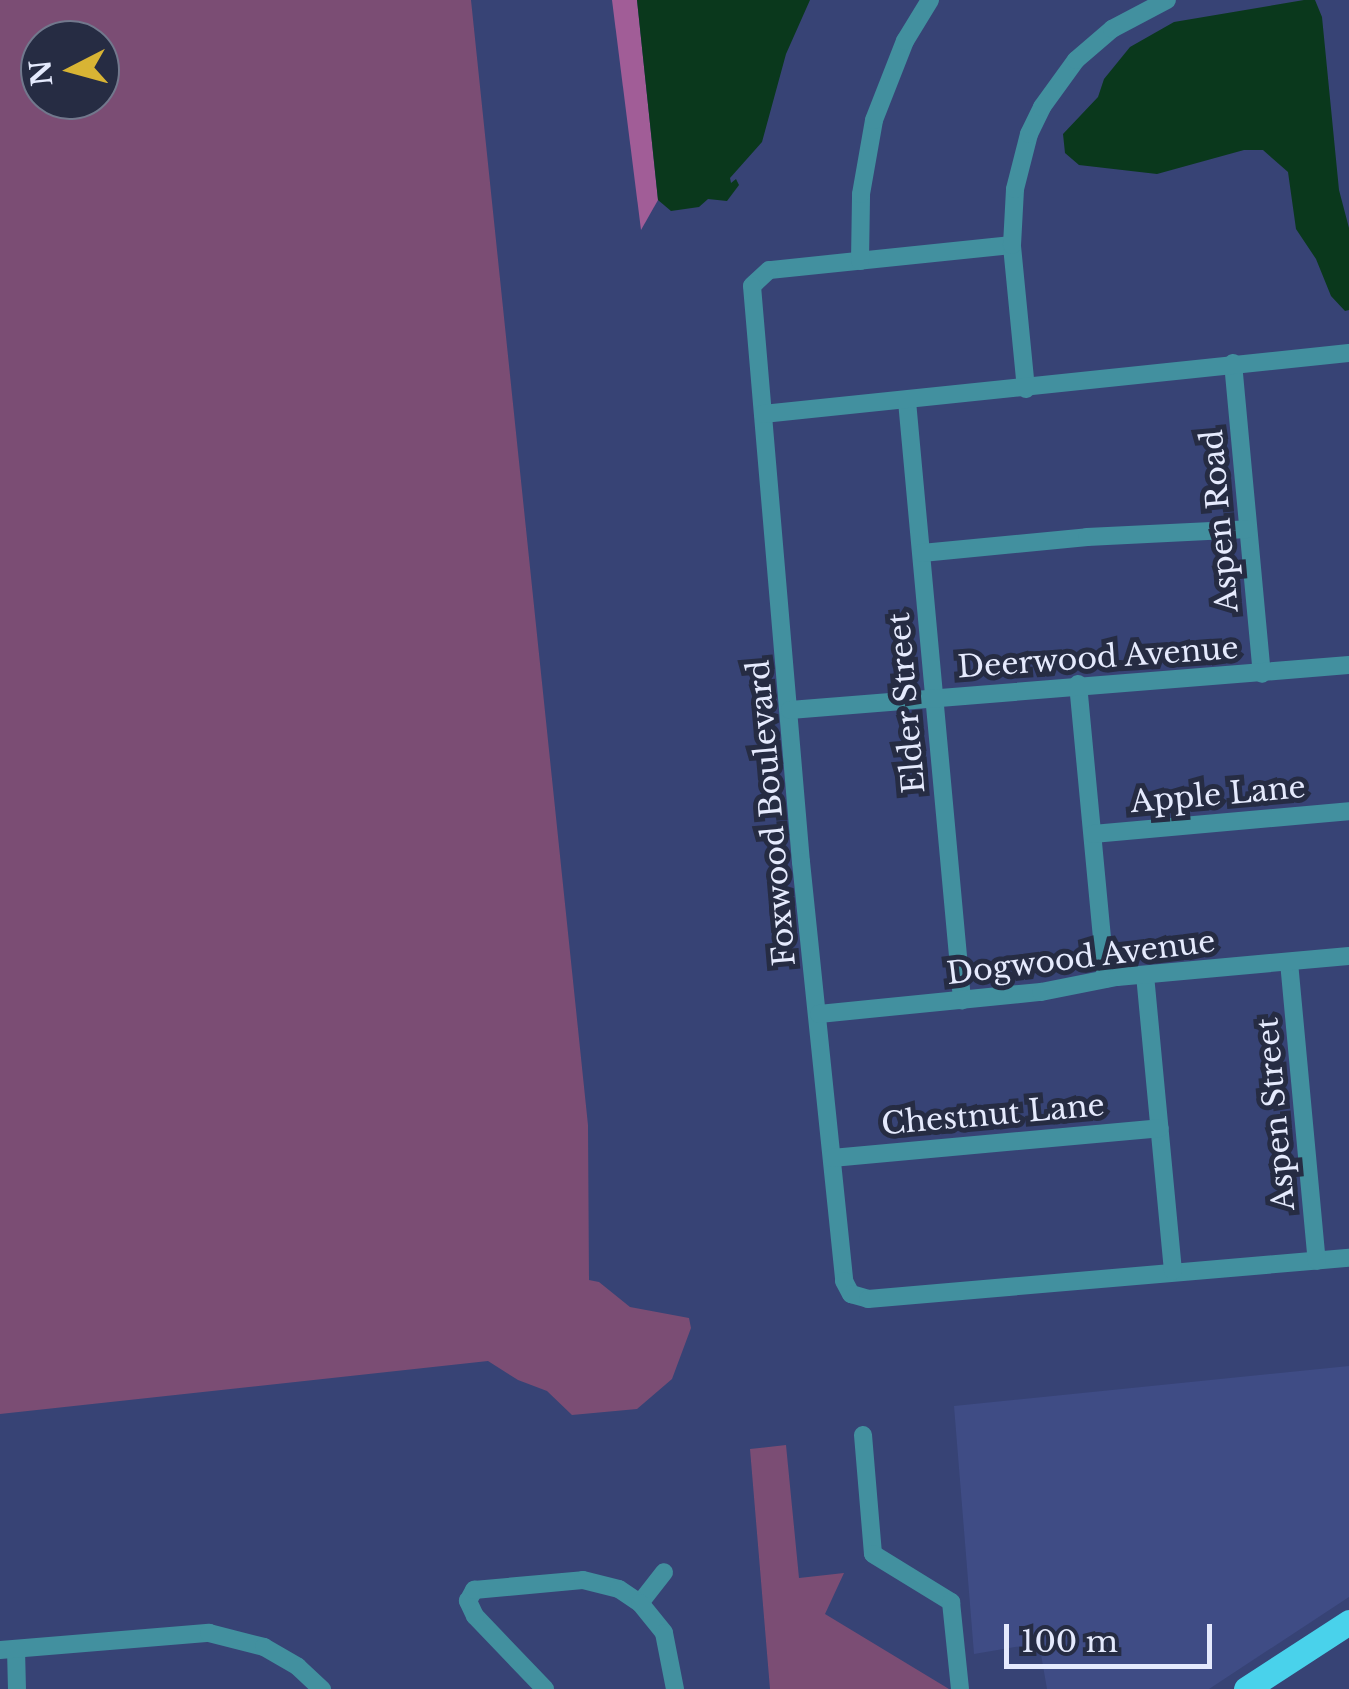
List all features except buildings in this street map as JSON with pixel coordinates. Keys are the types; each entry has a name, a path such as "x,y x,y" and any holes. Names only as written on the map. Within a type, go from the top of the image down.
{"main road":[{"path":"1246,1689 1349,1622"}],"street":[{"path":"930,0 905,41 874,120 861,194 860,261 1012,245"},
{"path":"1026,389 1012,245 1018,174 1042,107 1096,41 1133,15 1166,0"},
{"name":"Foxwood Boulevard","path":"860,261 768,270 756,278 752,291 801,862 844,1281 859,1298 1349,1258"},
{"path":"763,414 1349,353"},
{"name":"Aspen Road","path":"1234,363 1262,674"},
{"name":"Elder Street","path":"907,401 962,1000"},
{"path":"922,553 1087,537 1248,529"},
{"name":"Deerwood Avenue","path":"790,710 1078,684 1349,666"},
{"path":"1078,684 1106,979"},
{"name":"Apple Lane","path":"1092,834 1349,810"},
{"name":"Dogwood Avenue","path":"819,1014 1041,992 1106,979 1349,956"},
{"name":"Aspen Street","path":"1289,962 1317,1262"},
{"path":"1145,975 1172,1271"},
{"name":"Chestnut Lane","path":"832,1158 1160,1128"},
{"path":"863,1436 874,1554 951,1602 960,1689"},
{"path":"640,1603 664,1572"},
{"path":"545,1689 486,1630 470,1608 469,1594 480,1588 583,1580 620,1589 640,1603 664,1633 674,1689"},
{"path":"17,1689 8,1649 209,1633 264,1647 298,1667 322,1689"}],"shaded area":[{"path":"0,0 471,0 588,1125 589,1280 599,1282 630,1307 689,1318 691,1328 672,1379 637,1409 572,1415 547,1391 518,1380 488,1361 0,1414"},
{"path":"612,0 637,0 658,200 641,230"},
{"path":"637,0 810,0 786,54 762,142 730,178 731,183 736,179 739,185 727,201 708,199 699,207 671,211 658,200"},
{"path":"1315,0 1322,17 1339,190 1349,228 1349,310 1345,311 1331,296 1316,259 1296,229 1288,172 1263,150 1244,150 1157,174 1079,165 1065,153 1063,134 1098,97 1104,79 1130,47 1174,22"},
{"path":"1349,1366 1349,1597 1209,1689 1047,1689 1039,1643 974,1654 954,1406"},
{"path":"786,1445 799,1578 844,1573 825,1614 949,1689 770,1689 750,1449"}]}
